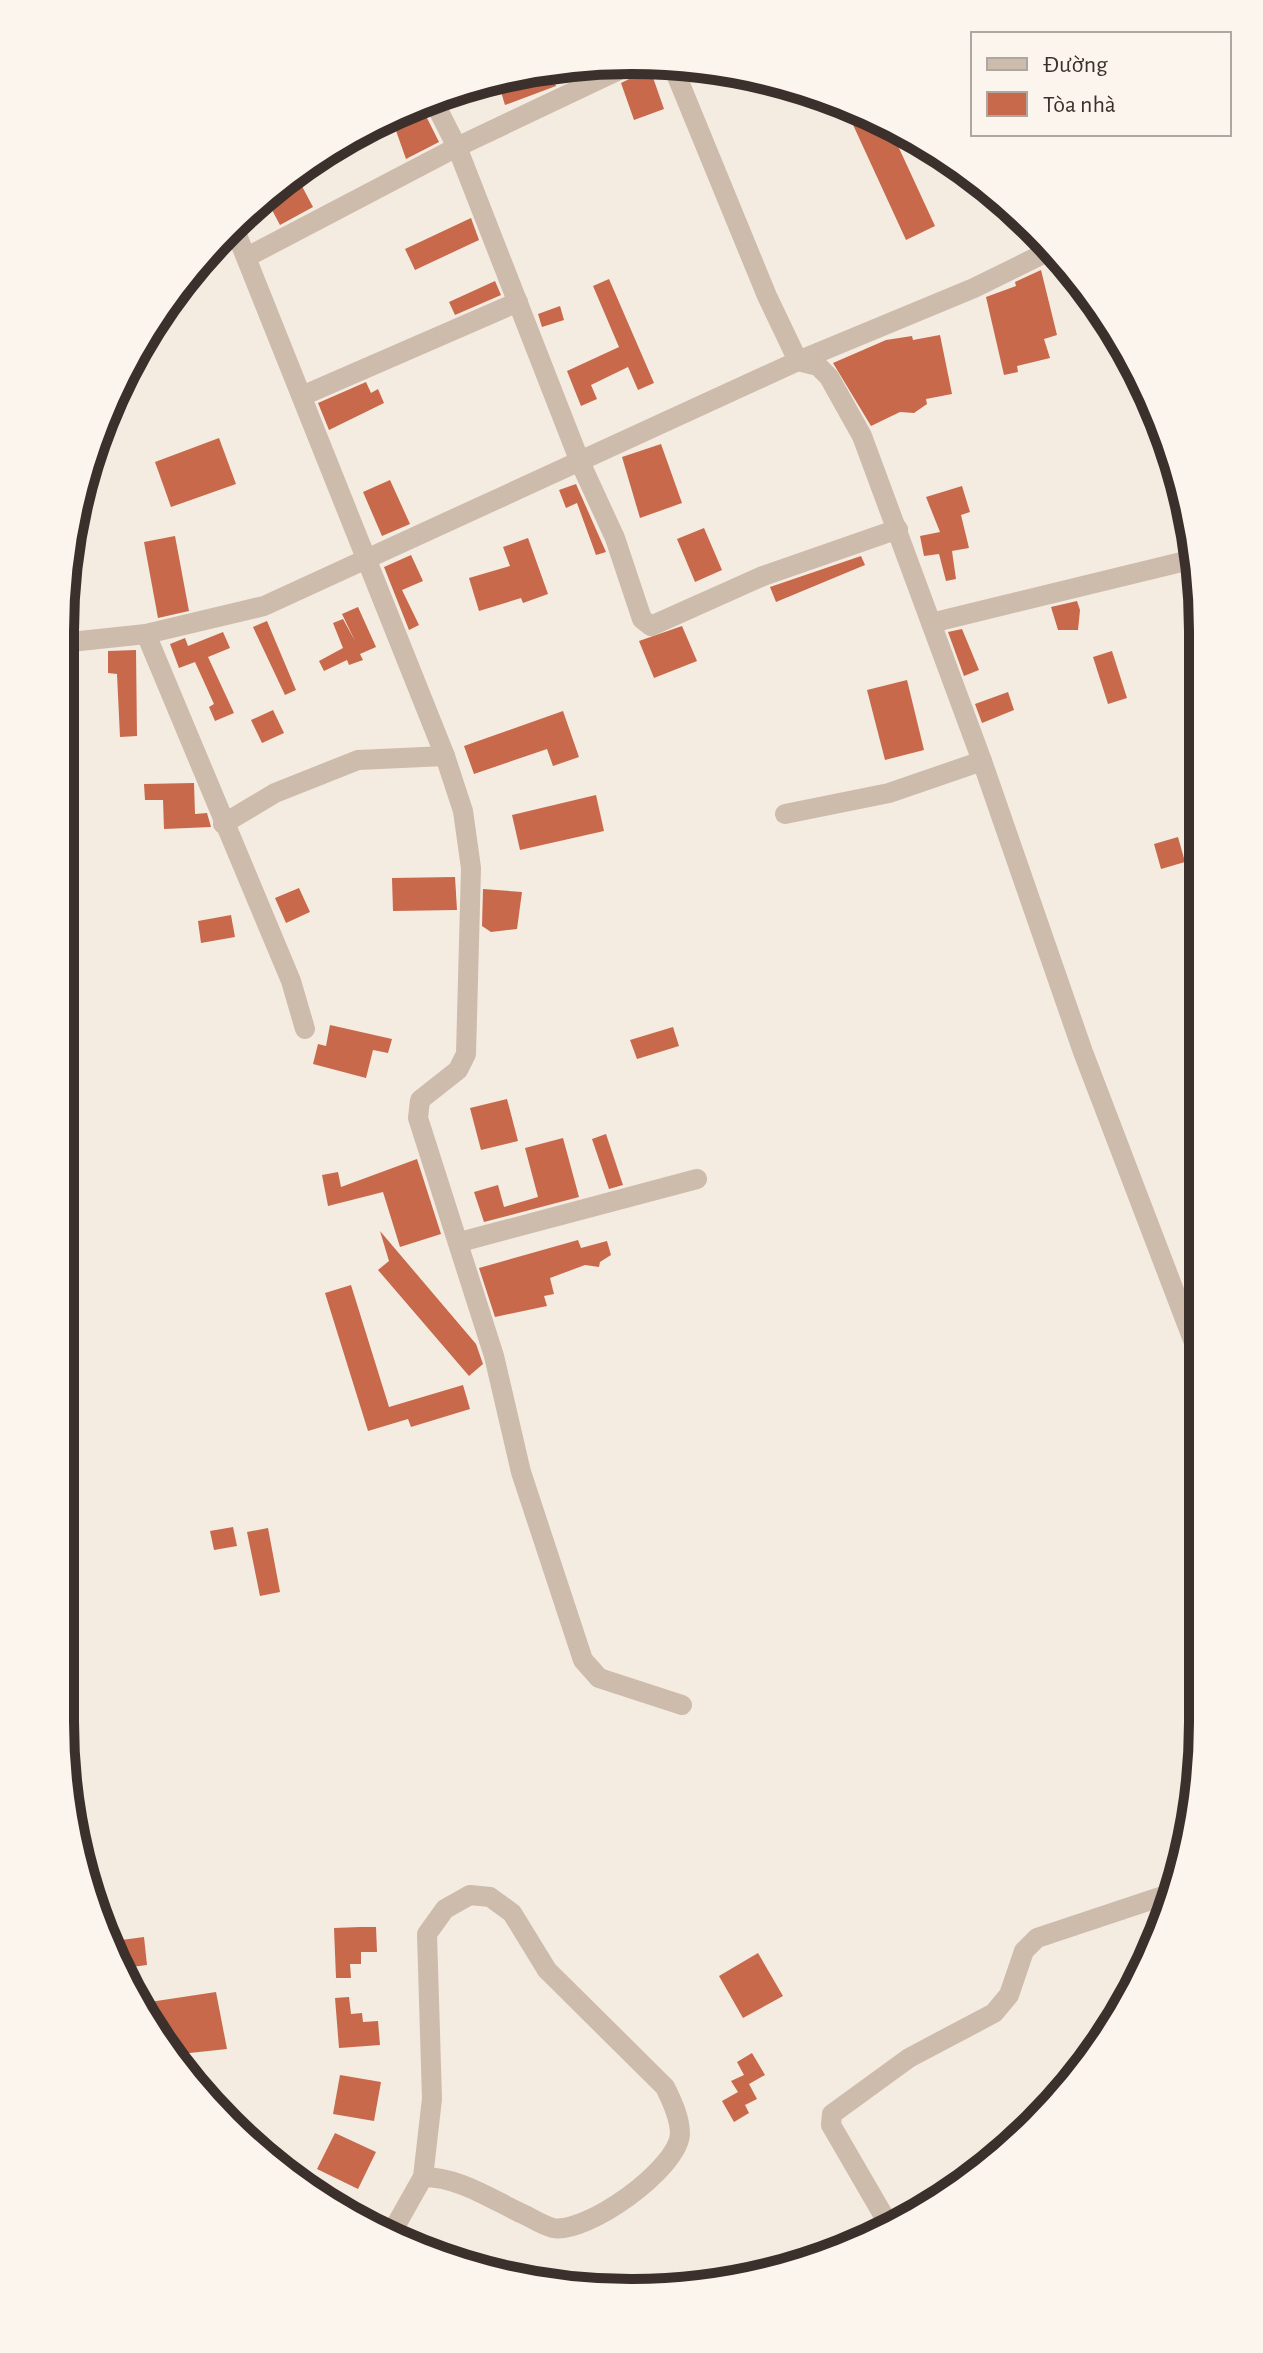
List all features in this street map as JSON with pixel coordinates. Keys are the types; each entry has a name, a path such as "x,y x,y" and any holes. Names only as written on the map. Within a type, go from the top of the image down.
{"street":[{"path":"247,257 457,147 609,75"},
{"path":"677,76 767,296 798,361"},
{"path":"438,109 457,147 580,462 615,538 642,619 651,626 763,576 898,529"},
{"path":"238,236 445,756 463,811 471,868 464,1063 425,1094 418,1107 418,1118 494,1356 521,1472 583,1660 599,1678 682,1705"},
{"path":"74,642 146,634 264,606 798,361 974,288 1042,254"},
{"path":"302,396 518,302"},
{"path":"798,361 818,366 829,377 862,436 982,761 1083,1052 1189,1330"},
{"path":"931,623 1184,561"},
{"path":"146,634 291,981 305,1029"},
{"path":"223,824 275,793 358,760 445,756"},
{"path":"785,814 889,793 982,761"},
{"path":"460,1242 697,1179"},
{"path":"395,2227 423,2177 432,2099 427,1934 445,1909 470,1895 490,1897 512,1913 547,1970 665,2087 675,2108 680,2135 659,2173 605,2210 577,2224 554,2228 446,2177 423,2177"},
{"path":"885,2218 831,2125 832,2114 909,2058 994,2013 1009,1995 1024,1951 1037,1938 1160,1897"}],"building":[{"path":"639,74 652,75 664,109 634,120 621,83"},
{"path":"554,80 556,86 505,105 500,90"},
{"path":"425,114 439,142 406,159 395,127"},
{"path":"850,118 896,141 935,226 906,240"},
{"path":"300,183 313,207 280,225 270,207"},
{"path":"471,218 479,240 415,270 405,249"},
{"path":"1041,270 1057,335 1044,339 1050,358 1017,366 1018,372 1004,375 986,297 1016,286 1015,282"},
{"path":"609,279 654,383 638,390 628,367 591,385 597,399 581,406 567,371 619,347 593,286"},
{"path":"495,281 501,295 455,315 449,302"},
{"path":"560,306 564,320 542,327 538,314"},
{"path":"940,335 952,394 926,399 927,404 914,413 900,412 871,426 833,363 886,340 912,336 913,340"},
{"path":"366,382 371,393 378,389 384,403 329,430 318,403"},
{"path":"219,438 236,484 171,507 155,462"},
{"path":"661,444 682,503 640,518 622,457"},
{"path":"390,480 410,524 382,536 363,492"},
{"path":"576,484 606,552 596,555 577,503 566,508 559,490"},
{"path":"962,486 970,512 961,515 969,548 952,551 956,579 946,581 939,554 924,556 920,536 940,532 926,497"},
{"path":"704,528 722,570 695,582 677,539"},
{"path":"175,536 189,611 158,618 144,542"},
{"path":"528,538 548,594 523,603 521,598 479,611 469,578 510,566 503,547"},
{"path":"411,555 423,581 402,590 419,625 409,630 384,567"},
{"path":"861,556 865,565 776,602 770,587"},
{"path":"1077,601 1080,610 1078,630 1058,630 1051,607"},
{"path":"358,607 376,647 360,654 363,660 349,665 347,660 324,671 319,661 343,648 333,623 343,619 355,641 342,614"},
{"path":"267,621 296,690 285,695 253,627"},
{"path":"682,626 697,661 654,678 639,641"},
{"path":"962,629 979,670 964,676 948,632"},
{"path":"223,632 230,648 208,657 234,713 215,721 209,707 214,704 195,662 179,668 170,644 185,638 188,646"},
{"path":"136,650 137,736 120,737 117,674 108,673 108,651"},
{"path":"1112,651 1127,698 1108,704 1093,657"},
{"path":"907,680 924,750 885,760 867,690"},
{"path":"1008,692 1014,710 982,723 975,704"},
{"path":"273,710 284,733 262,743 251,720"},
{"path":"563,711 579,757 553,766 547,749 474,774 464,746"},
{"path":"194,783 195,814 207,813 211,827 164,829 163,800 145,800 144,784"},
{"path":"596,795 604,831 520,850 512,815"},
{"path":"74,821 78,847 74,847"},
{"path":"1178,837 1185,862 1161,869 1154,844"},
{"path":"455,877 457,910 393,911 392,878"},
{"path":"299,888 310,912 286,923 275,898"},
{"path":"483,889 522,892 517,929 491,932 482,926"},
{"path":"231,915 235,937 201,943 198,921"},
{"path":"330,1025 392,1039 388,1053 373,1050 366,1078 313,1064 318,1044 326,1046"},
{"path":"673,1027 679,1046 637,1059 630,1040"},
{"path":"507,1099 518,1141 481,1150 470,1108"},
{"path":"606,1134 623,1185 609,1189 592,1139"},
{"path":"563,1138 579,1197 484,1222 474,1192 498,1185 504,1207 538,1197 525,1148"},
{"path":"417,1159 441,1234 400,1247 383,1192 328,1206 322,1175 338,1172 341,1187"},
{"path":"380,1231 476,1344 483,1364 469,1376 378,1270 389,1261"},
{"path":"578,1240 581,1248 607,1241 611,1255 600,1262 599,1267 585,1265 550,1278 554,1294 544,1296 547,1306 495,1317 479,1268"},
{"path":"351,1285 389,1407 463,1385 470,1409 411,1427 408,1419 368,1431 325,1293"},
{"path":"233,1527 237,1546 214,1550 210,1531"},
{"path":"268,1528 280,1592 260,1596 247,1532"},
{"path":"376,1927 377,1952 361,1952 361,1964 350,1964 351,1978 336,1978 334,1928"},
{"path":"144,1937 147,1965 131,1967 118,1940"},
{"path":"758,1953 783,1996 743,2018 719,1976"},
{"path":"216,1992 227,2049 184,2054 150,2002"},
{"path":"349,1997 351,2014 362,2013 363,2022 378,2021 380,2045 339,2048 335,1998"},
{"path":"752,2053 765,2075 749,2084 757,2099 745,2105 749,2113 734,2122 722,2101 738,2092 731,2081 744,2075 737,2062"},
{"path":"340,2075 381,2082 374,2121 333,2114"},
{"path":"335,2133 376,2152 358,2189 317,2169"}]}
